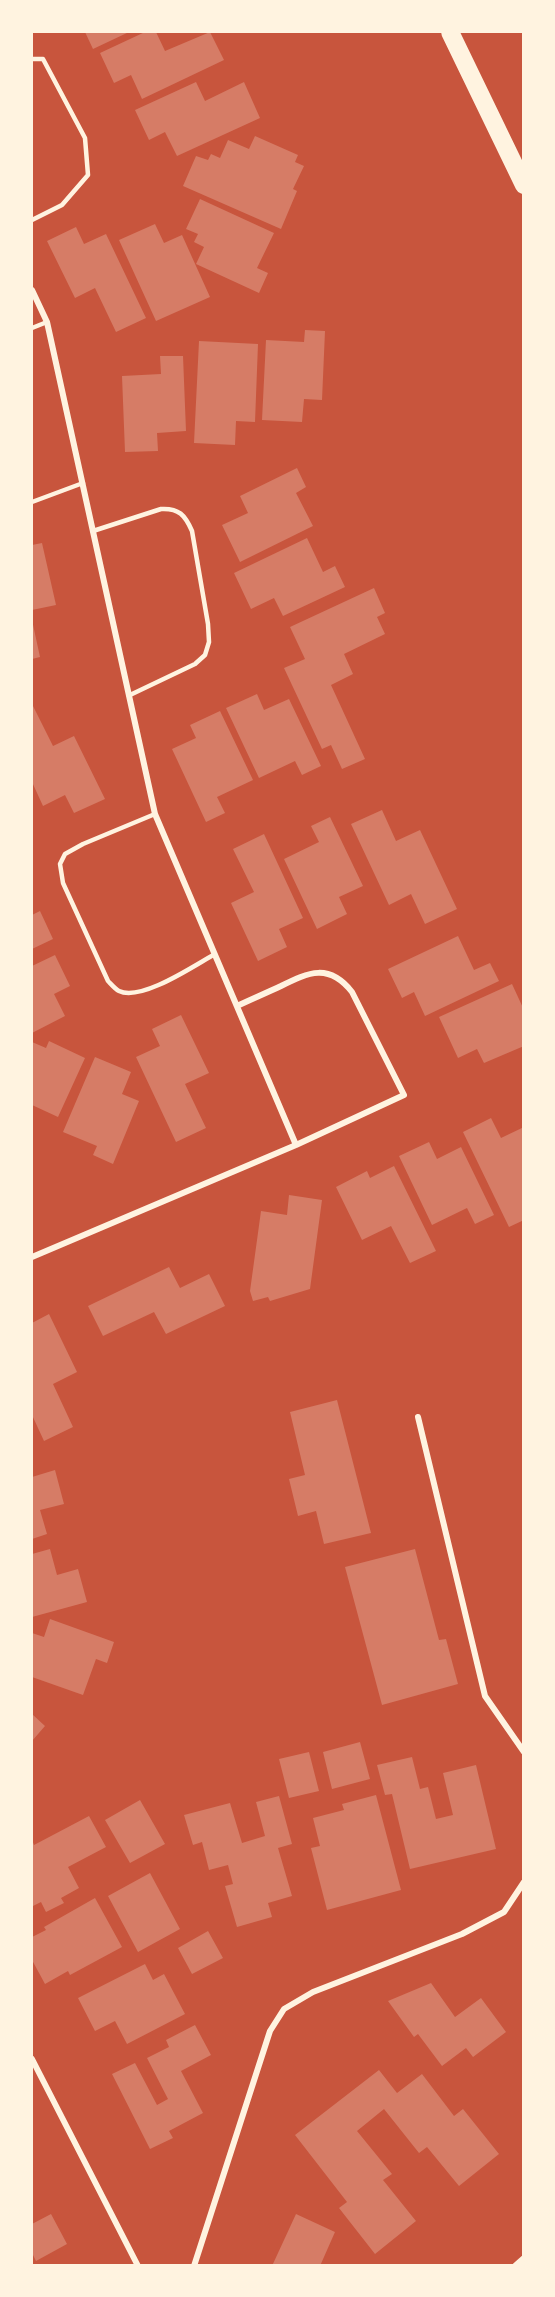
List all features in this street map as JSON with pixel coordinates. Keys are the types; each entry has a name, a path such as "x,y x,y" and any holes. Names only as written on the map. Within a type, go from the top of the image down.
{"highway":[{"path":"450,32 524,186"}],"street":[{"path":"32,290 47,322 155,814 296,1145"},
{"path":"32,1257 296,1145 404,1095 352,992 342,979 326,973 308,973 237,1006"},
{"path":"418,1418 485,1696 524,1752"},
{"path":"194,2265 270,2031 284,2009 312,1992 462,1934 504,1911 524,1882"},
{"path":"32,2059 138,2265"},
{"path":"514,2265 524,2258"}],"lane":[{"path":"32,59 43,59 85,138 88,176 62,205 32,220"},
{"path":"32,328 47,322"},
{"path":"32,502 83,483"},
{"path":"93,531 161,509 172,508 181,512 192,531 208,624 209,642 205,655 195,664 130,695"},
{"path":"155,814 83,844 65,854 60,864 63,883 108,981 120,992 139,993 215,954"}],"building":[{"path":"85,32 129,32 93,49"},
{"path":"145,32 156,32 165,51 210,32 224,60 142,99 131,75 114,83 100,53"},
{"path":"196,82 205,101 244,82 260,118 177,156 165,132 149,140 135,110"},
{"path":"255,136 298,155 295,162 304,166 293,189 297,191 281,229 183,186 196,156 208,160 211,154 220,158 228,140 249,149"},
{"path":"200,199 274,233 257,268 268,273 259,293 196,264 204,247 194,242 198,234 186,229"},
{"path":"155,224 164,243 182,235 210,297 156,321 119,240"},
{"path":"76,227 84,244 106,234 146,318 116,332 95,288 75,298 47,241"},
{"path":"305,330 325,331 322,400 304,399 302,422 262,420 266,340 304,342"},
{"path":"199,341 258,344 255,422 236,421 235,445 194,443"},
{"path":"160,356 183,356 186,431 157,433 158,451 125,452 122,376 161,374"},
{"path":"297,468 306,487 296,493 313,526 240,562 222,525 248,513 240,496"},
{"path":"307,538 323,572 335,566 345,587 283,616 274,598 251,609 234,573"},
{"path":"42,543 56,605 32,610 32,545"},
{"path":"374,588 385,613 377,617 385,634 344,654 353,674 331,685 365,759 342,769 331,745 322,749 284,668 305,659 290,627"},
{"path":"32,620 40,657 32,659"},
{"path":"257,694 264,710 289,699 321,766 302,775 295,761 259,778 226,708"},
{"path":"33,706 53,746 74,736 105,799 74,813 65,795 43,806 32,782"},
{"path":"220,711 253,780 217,797 225,813 206,822 172,749 196,738 190,725"},
{"path":"382,810 396,841 420,830 457,909 425,924 411,894 389,905 351,824"},
{"path":"330,817 363,886 339,897 347,914 317,929 284,859 319,842 311,826"},
{"path":"264,834 303,918 279,929 287,947 258,961 231,903 254,892 233,849"},
{"path":"40,911 53,939 32,949 32,915"},
{"path":"458,936 474,970 490,963 499,981 425,1016 414,992 402,998 388,969"},
{"path":"55,955 70,986 54,994 65,1016 32,1033 32,966"},
{"path":"512,984 524,1010 524,1046 484,1063 477,1049 458,1058 439,1017"},
{"path":"181,1015 209,1073 185,1084 206,1128 176,1142 136,1057 160,1046 152,1029"},
{"path":"49,1041 85,1058 58,1117 32,1105 32,1042 46,1048"},
{"path":"95,1057 131,1072 122,1094 139,1101 113,1164 93,1155 97,1146 63,1132"},
{"path":"491,1118 501,1138 524,1127 524,1220 509,1227 463,1132"},
{"path":"429,1142 437,1159 461,1147 494,1215 475,1224 467,1208 432,1225 399,1156"},
{"path":"394,1166 436,1251 410,1263 391,1226 362,1240 336,1187 367,1171 370,1178"},
{"path":"289,1195 322,1200 310,1289 270,1301 268,1297 253,1301 250,1291 261,1211 287,1215"},
{"path":"169,1267 180,1288 209,1274 225,1306 166,1334 154,1312 103,1336 88,1306"},
{"path":"49,1314 77,1372 53,1384 73,1427 44,1441 32,1415 32,1323"},
{"path":"337,1400 371,1533 324,1544 316,1511 298,1516 289,1479 305,1475 290,1412"},
{"path":"55,1470 64,1504 40,1510 47,1534 32,1539 32,1477"},
{"path":"50,1549 57,1575 78,1569 87,1602 32,1617 32,1554"},
{"path":"415,1549 439,1640 446,1639 458,1684 382,1705 345,1567"},
{"path":"50,1619 114,1642 107,1663 96,1659 83,1695 32,1677 32,1633 44,1637"},
{"path":"32,1714 45,1726 32,1741"},
{"path":"360,1742 370,1779 332,1789 323,1752"},
{"path":"309,1752 319,1791 289,1798 279,1759"},
{"path":"412,1757 420,1789 428,1787 436,1819 453,1815 443,1773 476,1765 496,1849 410,1869 392,1794 385,1795 377,1765"},
{"path":"376,1795 401,1890 327,1910 311,1848 320,1846 313,1818 344,1810 342,1804"},
{"path":"279,1796 292,1844 278,1848 292,1896 268,1903 272,1917 237,1927 225,1886 233,1884 228,1865 209,1870 202,1842 193,1845 184,1815 230,1803 242,1843 265,1836 256,1802"},
{"path":"140,1800 165,1844 130,1863 105,1820"},
{"path":"89,1816 106,1847 68,1867 79,1888 61,1898 64,1903 46,1912 41,1902 33,1906 32,1840 34,1845"},
{"path":"150,1873 180,1929 138,1952 108,1896"},
{"path":"95,1898 122,1947 70,1975 68,1971 45,1984 32,1960 32,1937 46,1930 44,1927"},
{"path":"208,1931 223,1958 192,1974 178,1948"},
{"path":"145,1964 153,1980 164,1974 185,2014 127,2044 115,2021 95,2031 78,1998"},
{"path":"431,1983 455,2017 481,1998 506,2032 473,2057 466,2048 442,2066 418,2034 414,2037 388,2001"},
{"path":"195,2025 211,2055 181,2071 203,2113 169,2131 173,2138 150,2149 112,2074 135,2063 157,2105 168,2099 147,2058 169,2047 166,2040"},
{"path":"379,2070 397,2093 422,2074 454,2116 463,2109 499,2154 459,2186 427,2147 419,2153 384,2109 357,2131 392,2174 383,2180 416,2221 375,2254 339,2208 347,2202 295,2135"},
{"path":"51,2214 67,2244 36,2261 32,2253 32,2224"},
{"path":"296,2214 335,2232 320,2266 272,2266"}]}
